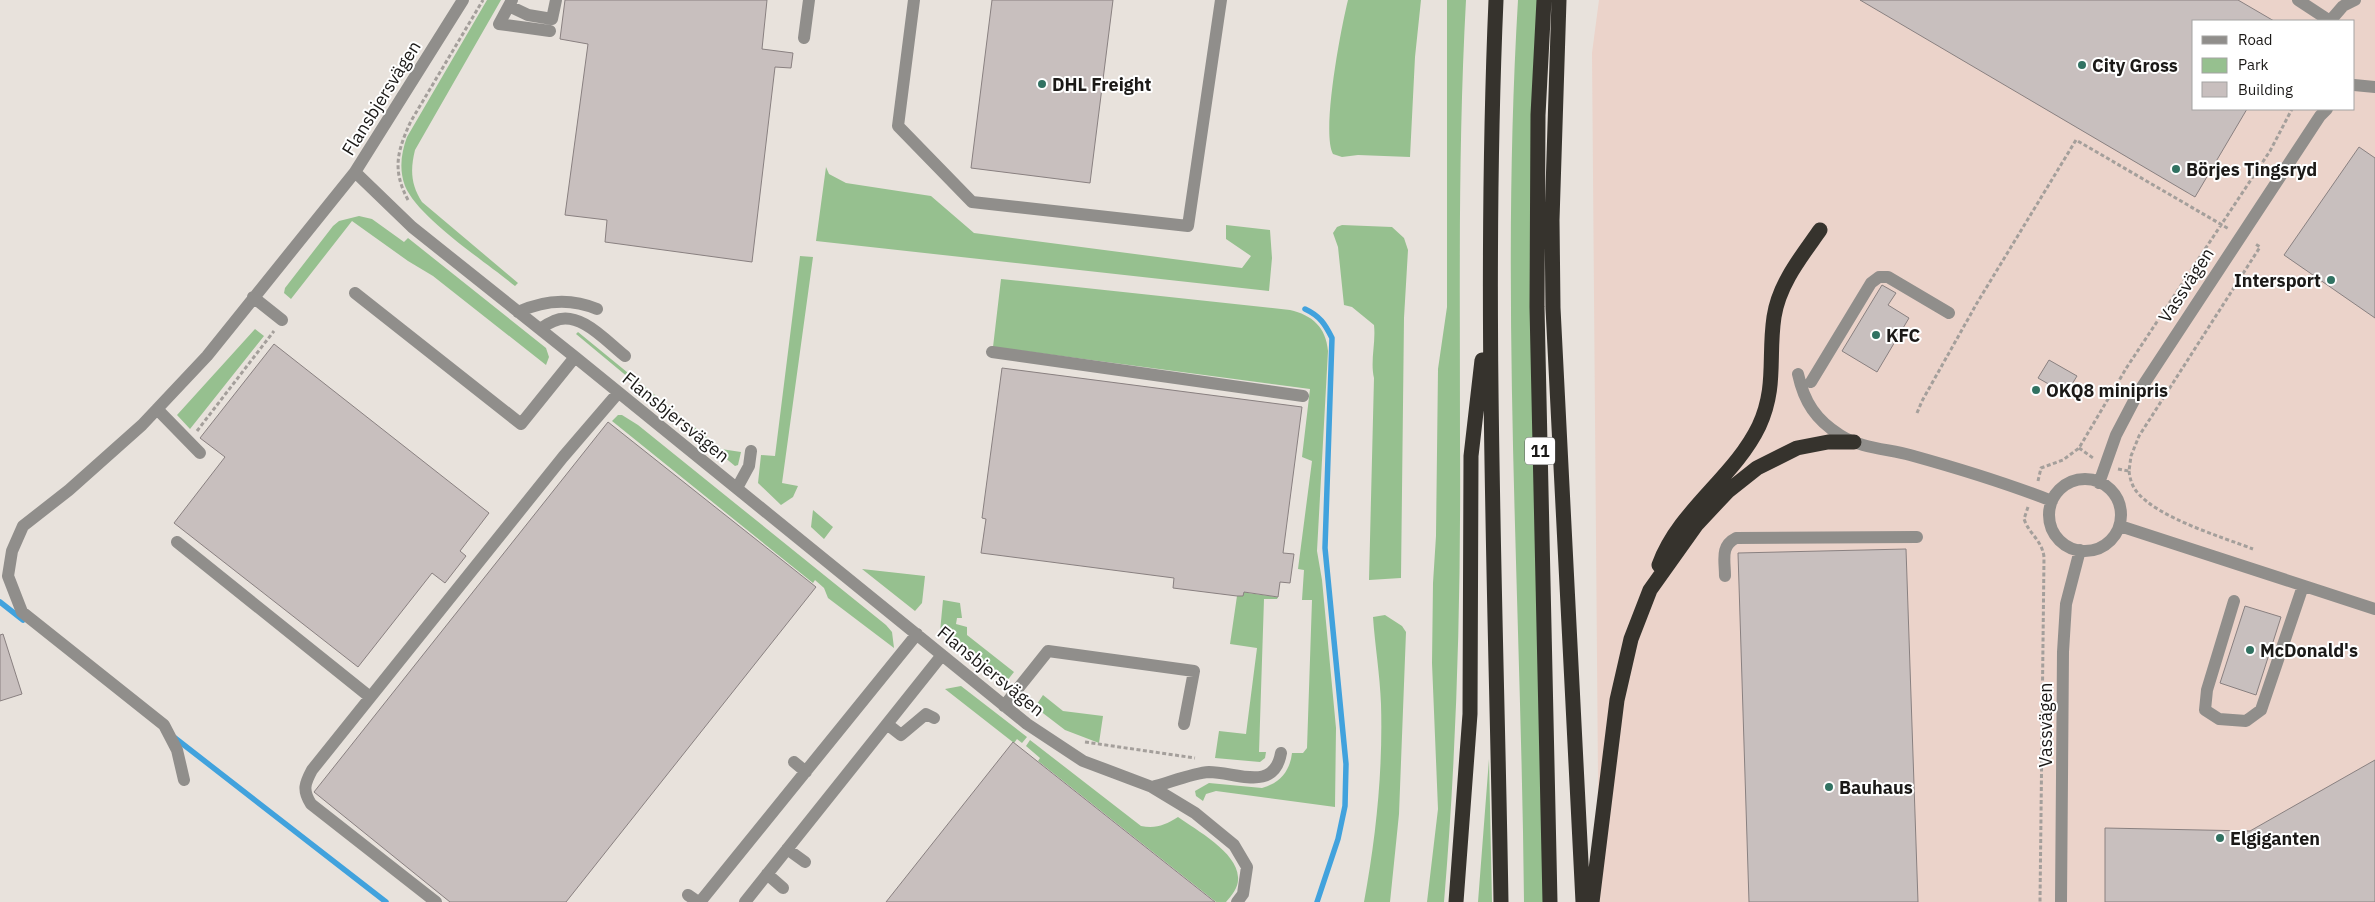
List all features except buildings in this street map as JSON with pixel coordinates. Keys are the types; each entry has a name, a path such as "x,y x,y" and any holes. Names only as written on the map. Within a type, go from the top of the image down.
{"highway":[{"path":"1496,0 1490,135 1489,306 1501,902"},
{"name":"11","path":"1544,0 1538,144 1537,307 1550,902"},
{"path":"1559,0 1552,202 1553,308 1583,902"},
{"path":"1592,902 1617,700 1631,639 1663,555 1682,524 1733,466 1758,427 1771,387 1772,330 1778,300 1788,276 1820,230"},
{"path":"1456,902 1470,714 1471,456 1489,306"},
{"path":"1650,590 1697,524 1728,490 1750,473 1774,458 1798,448 1828,442 1854,442"}],"street":[{"name":"Flansbjersvägen","path":"463,0 355,172 412,227 1027,724 1083,761 1152,787 1195,813 1234,845 1247,867 1244,894 1237,902"},
{"path":"550,31 499,24 510,3 528,15 552,19 556,0"},
{"path":"804,38 809,0"},
{"path":"914,0 898,126 972,202 1188,226 1221,0"},
{"path":"2298,0 2328,20"},
{"path":"2331,20 2342,6 2356,0"},
{"path":"2355,85 2375,87"},
{"name":"Vassvägen","path":"2099,482 2124,417 2138,393 2323,111"},
{"path":"184,780 177,750 164,725 22,612 8,576 12,551 23,526 69,490 157,409 207,356 355,172"},
{"path":"1811,382 1871,283 1880,277 1888,277 1949,313"},
{"path":"355,293 522,424 575,357"},
{"path":"253,297 282,320"},
{"path":"518,312 532,305 558,301 580,302 597,309"},
{"path":"540,329 554,320 567,318 581,322 625,356"},
{"path":"992,352 1303,396"},
{"path":"1798,374 1802,393 1810,407 1826,424 1854,442 1930,461 2052,501"},
{"path":"436,902 311,804 305,795 304,785 312,770 370,697 563,457 618,394"},
{"path":"157,409 200,453"},
{"path":"737,488 749,466 751,451"},
{"path":"2091,479 2099,482 2108,486 2119,501 2120,526 2114,537 2101,547 2086,551 2064,544 2055,535 2050,521 2052,501 2063,486 2074,480 2091,479"},
{"path":"2120,526 2375,609"},
{"path":"1725,576 1724,550 1728,542 1736,538 1917,537"},
{"path":"177,542 370,697"},
{"name":"Vassvägen","path":"2061,902 2063,652 2066,604 2080,550"},
{"path":"2234,601 2207,690 2205,710 2220,719 2246,721 2261,710 2303,586"},
{"path":"696,900 806,772 918,634"},
{"path":"1004,706 1048,651 1194,671 1184,724"},
{"path":"745,902 942,654"},
{"path":"888,724 901,735 926,714 934,718"},
{"path":"1152,787 1208,772 1256,778 1267,777 1274,771 1281,753"},
{"path":"794,762 806,772"},
{"path":"788,849 805,862"},
{"path":"767,874 783,888"}],"path":[{"path":"1917,413 1977,304 2076,140 2221,224"},
{"path":"2253,549 2185,522 2159,509 2137,493 2130,480 2130,471 2132,456 2139,436 2260,247"},
{"path":"188,441 282,320"},
{"path":"2079,448 2104,466 2130,471"}],"shaded area":[{"path":"1599,0 2375,0 2375,902 1599,902 1592,53"}],"green space":[{"path":"487,0 501,0 415,150 412,177 422,202 518,283 515,286 438,226 424,212 405,186 401,168 403,149 407,137"},
{"path":"1348,0 1421,0 1415,57 1410,157 1358,155 1342,157 1333,154 1329,125 1333,79"},
{"path":"1447,0 1466,0 1461,165 1459,613 1455,729 1444,902 1427,902 1438,809 1432,663 1438,369 1447,307"},
{"path":"1518,0 1538,0 1545,902 1524,902 1511,338 1513,113"},
{"path":"826,167 829,174 846,183 931,196 974,233 1242,268 1251,256 1226,239 1226,225 1270,230 1272,258 1269,291 816,241"},
{"path":"359,216 372,219 404,242 408,238 546,348 549,357 546,365 433,276 408,261 352,221 291,299 284,293 285,288 333,226 339,221"},
{"path":"1342,225 1392,227 1404,238 1408,250 1404,318 1401,578 1369,580 1374,325 1352,307 1344,305 1338,247 1333,233 1337,227"},
{"path":"800,256 813,257 782,483 798,486 793,497 781,505 758,483 761,455 775,456"},
{"path":"1001,279 1290,310 1305,315 1321,329 1328,351 1317,551 1322,580 1336,728 1335,807 1216,791 1206,794 1203,801 1196,796 1195,791 1209,783 1262,788 1268,786 1279,779 1286,771 1292,753 1303,753 1307,748 1312,600 1302,600 1304,570 1298,569 1312,461 1302,457 1310,389 993,347"},
{"path":"255,329 264,336 190,429 177,415"},
{"path":"578,332 721,449 741,452 738,465 735,466 576,334"},
{"path":"618,415 622,415 638,425 886,625 892,632 894,648 828,598 824,588 815,580 813,583 612,421"},
{"path":"813,510 833,527 824,539 811,527"},
{"path":"862,569 925,576 922,603 915,611"},
{"path":"1244,587 1248,593 1278,597 1277,599 1264,599 1259,752 1266,752 1265,758 1260,762 1215,758 1219,731 1246,734 1257,648 1230,644 1237,596 1243,596"},
{"path":"943,600 960,603 962,618 957,618 956,624 967,627 967,635 1014,672 1006,682 940,632"},
{"path":"1385,615 1402,626 1406,632 1399,814 1390,902 1364,902 1375,828 1381,754 1380,693 1373,617"},
{"path":"961,686 1027,737 1022,743 1017,739 1014,743 945,689"},
{"path":"1043,695 1063,711 1103,716 1099,743 1065,730 1035,707"},
{"path":"1030,740 1141,826 1160,826 1178,817 1214,842 1231,859 1236,868 1237,884 1231,897 1226,902 1216,902 1038,761 1040,758 1026,746"},
{"path":"1489,759 1492,902 1478,902"}],"waterway":[{"path":"1305,309 1322,321 1332,338 1325,548 1346,764 1345,806 1338,839 1317,902"},
{"path":"0,602 23,620"},
{"path":"175,738 386,902"}],"place":[{"name":"City Gross","path":"2082,65"},
{"name":"DHL Freight","path":"1042,84"},
{"name":"Börjes Tingsryd","path":"2176,169"},
{"name":"Intersport","path":"2331,280"},
{"name":"KFC","path":"1876,335"},
{"name":"OKQ8 minipris","path":"2036,390"},
{"name":"McDonald's","path":"2250,650"},
{"name":"Bauhaus","path":"1829,787"},
{"name":"Elgiganten","path":"2220,838"}]}
